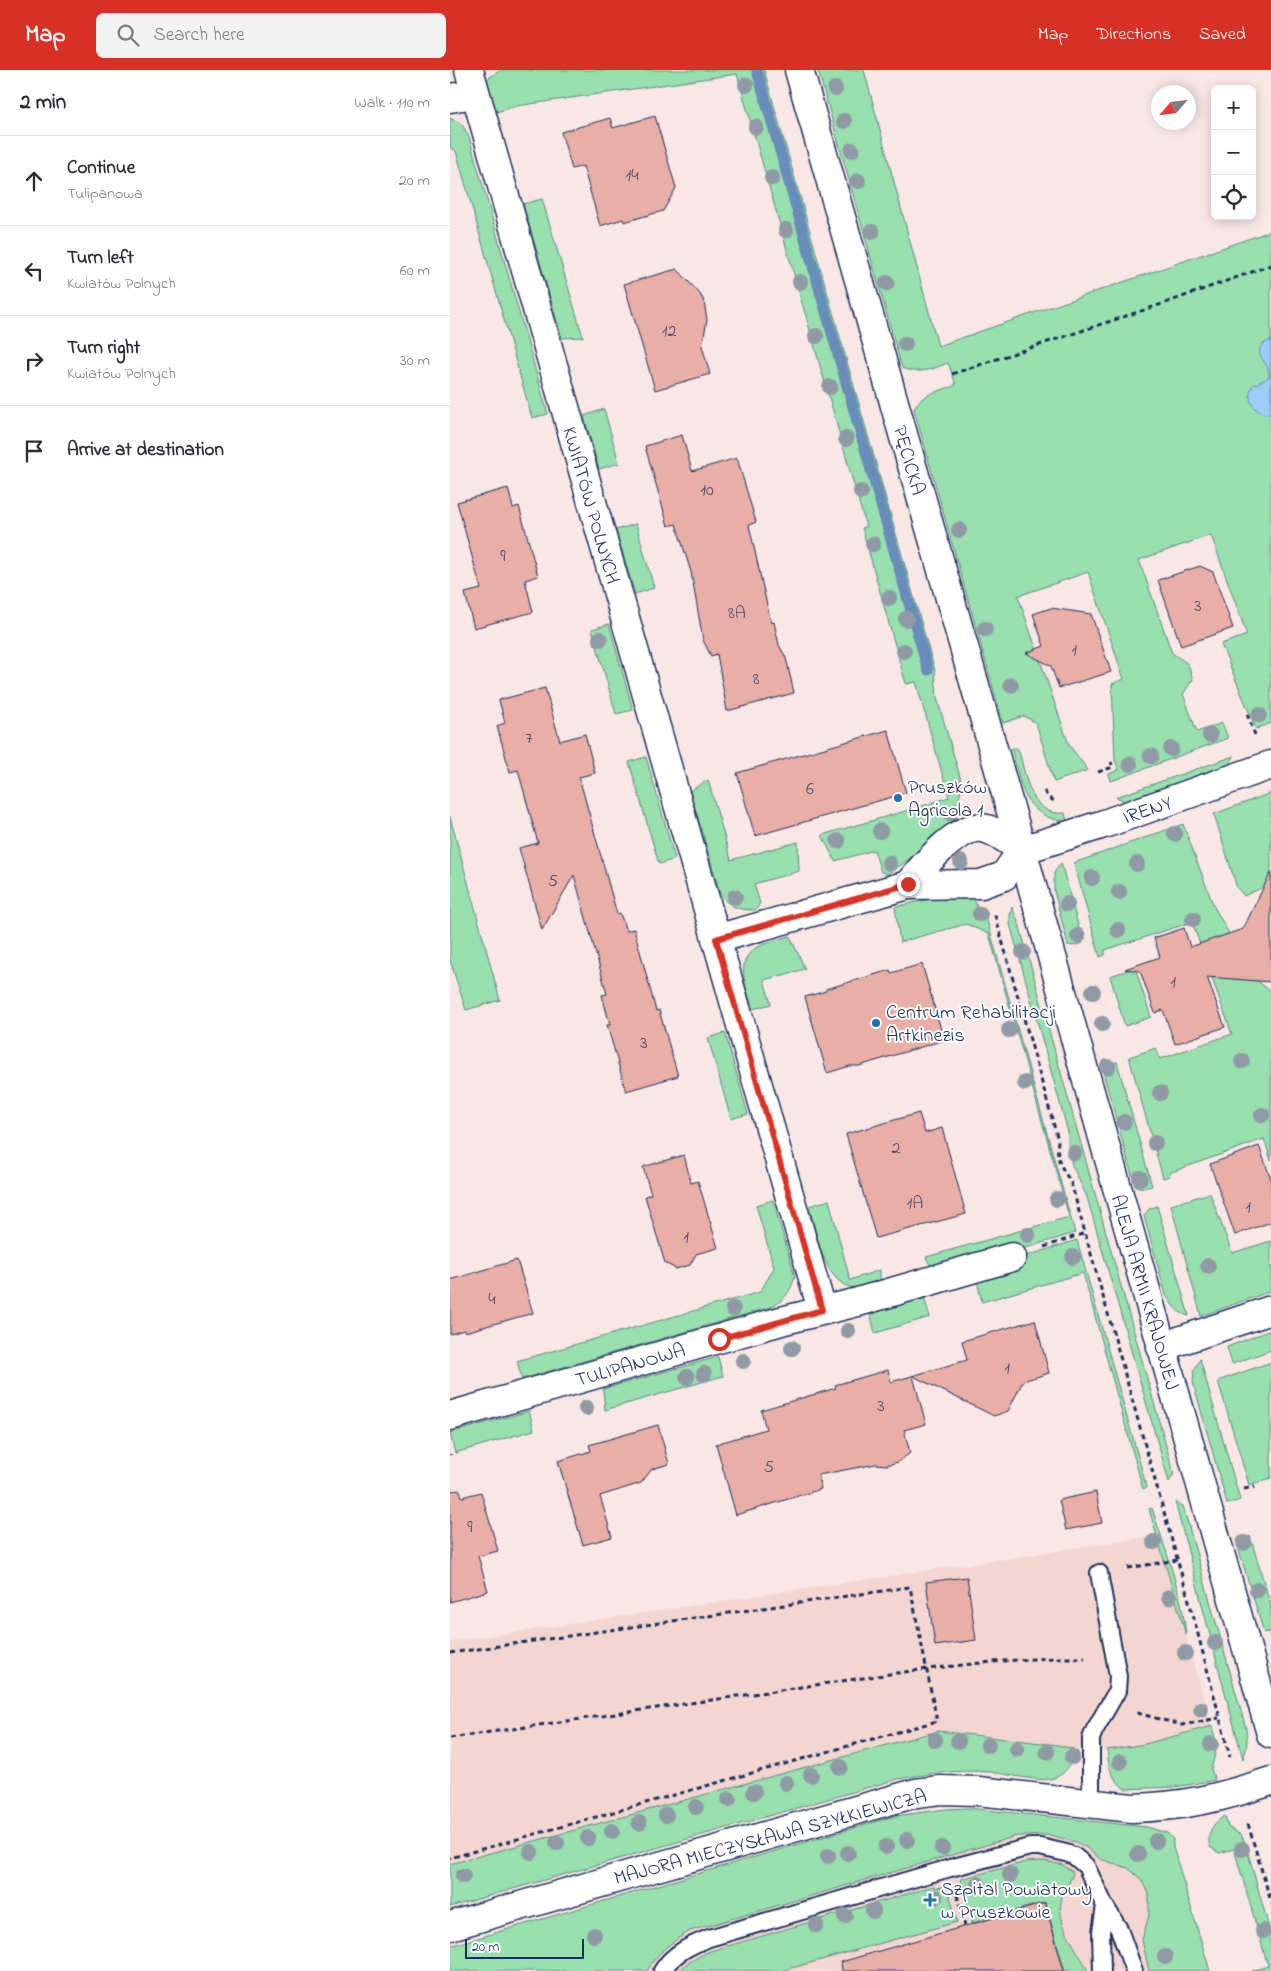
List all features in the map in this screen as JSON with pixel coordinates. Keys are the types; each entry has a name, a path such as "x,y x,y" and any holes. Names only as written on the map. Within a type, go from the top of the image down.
{"street":[{"name":"PĘCICKA","path":"798,70 1022,850"},
{"name":"KWIATÓW POLNYCH","path":"465,87 716,939 822,1310"},
{"name":"IRENY","path":"1022,850 1104,824 1271,765"},
{"path":"716,939 908,884 981,884 1000,879 1022,850 1002,836 980,827 948,843 922,867 908,884"},
{"name":"ALEJA ARMII KRAJOWEJ","path":"1022,850 1271,1734"},
{"name":"TULIPANOWA","path":"450,1416 1012,1257"},
{"path":"1161,1347 1271,1310"},
{"name":"MAJORA MIECZYSŁAWA SZYŁKIEWICZA","path":"450,1926 916,1793 940,1790 978,1791 1132,1808 1185,1805 1240,1792 1271,1781"}],"lane":[{"path":"1091,1804 1091,1739 1117,1691 1118,1676 1098,1572"},
{"path":"662,1971 676,1955 690,1946 709,1938 950,1868 1030,1847 1040,1847 1066,1853 1086,1866 1105,1906 1119,1929 1134,1971"},
{"path":"1102,1971 1101,1932 1105,1906"}],"path":[{"path":"952,374 1271,266"},
{"path":"1247,714 1256,738"},
{"path":"1098,772 1113,767 1111,762"},
{"path":"1041,786 1049,798 1061,804"},
{"path":"993,908 1058,1140 1057,1154 1063,1172 1071,1183 1232,1762"},
{"path":"1012,1257 1085,1233"},
{"path":"1244,1490 1255,1487"},
{"path":"1098,1572 1177,1560"},
{"path":"450,1654 910,1587 938,1721 460,1856 450,1857"},
{"path":"450,1738 987,1661 1055,1658 1116,1659"},
{"path":"1110,1705 1182,1726 1219,1718"},
{"path":"1248,1823 1271,1902"},
{"path":"959,1904 965,1926"}],"shaded area":[{"path":"1157,1535 1212,1726 1145,1744 1107,1750 1073,1749 1058,1745 938,1731 450,1864 450,1642"},
{"name":"Szpital Powiatowy w Pruszkowie","path":"1003,1823 1173,1847 1210,1971 450,1971"}],"green space":[{"path":"501,70 764,70 935,671 937,698 962,784 952,818 955,826 888,874 881,872 874,850 835,861 822,835 949,797 916,682 906,684 862,528 866,527 737,74 516,106 496,112 487,79"},
{"path":"818,70 864,70 938,346 1271,231 1271,723 1256,729 1221,644 1247,635 1211,535 1139,560 1172,653 1188,664 1193,679 1183,694 1197,732 1222,723 1228,738 1111,781 1109,774 1119,770 1115,760 1112,684 1124,679 1088,572 1018,596 1069,745 1088,770 1054,782 1036,723 1024,716 1003,723 914,409 921,399 926,396 956,385 948,363 920,371 902,368"},
{"path":"450,118 462,124 469,137 548,414 532,418 456,151 450,147"},
{"path":"542,199 583,337 562,338 523,204"},
{"path":"604,409 619,463 599,469 584,416"},
{"path":"636,524 654,588 635,594 616,530"},
{"path":"609,624 633,710 616,714 592,629"},
{"path":"1011,748 1017,748 1019,751 1027,783 1037,802 1044,809 1053,813 1065,813 1067,822 1052,819 1040,813 1032,806 1021,786"},
{"path":"1234,756 1230,764 1125,801 1116,797"},
{"path":"646,757 675,859 659,864 629,762"},
{"path":"708,780 731,860 798,842 799,871 754,884 760,903 756,910 735,907 727,902 720,893 690,791"},
{"path":"1271,793 1271,881 1268,885 1244,896 1237,888 1214,814"},
{"path":"450,817 500,1000 466,1010 450,960"},
{"path":"1183,824 1214,907 1255,979 1271,992 1271,1160 1264,1139 1169,1173 1170,1176 1163,1178 1129,1057 1156,1048 1160,1059 1232,1034 1192,922 1105,950 1105,955 1100,957 1074,863"},
{"path":"1061,863 1083,943 1073,946 1068,945 1054,891 1054,873"},
{"path":"973,897 977,906 984,909 1075,1233 1012,1252 931,1267 926,1257 1069,1217 989,934 966,924 900,942 895,907 930,899"},
{"path":"1012,907 1019,924 1174,1474 1169,1482 1087,1197 1072,1165 1068,1149 1068,1132 1010,924"},
{"path":"790,936 805,969 764,980 771,1004 753,1009 745,983 744,966 746,958 751,951 760,946"},
{"path":"1135,968 1151,1017 1125,1026 1110,976"},
{"path":"725,1033 748,1114 731,1119 708,1038"},
{"path":"1117,1062 1152,1186 1143,1188 1135,1186 1101,1065"},
{"path":"1210,1193 1232,1253 1271,1241 1271,1291 1201,1316 1171,1205"},
{"path":"773,1200 795,1277 788,1292 778,1303 768,1308 522,1379 517,1361 760,1292 774,1268 756,1205"},
{"path":"829,1200 850,1280 880,1270 880,1282 861,1288 848,1287 838,1281 830,1271 819,1244 809,1206"},
{"path":"1157,1206 1189,1316 1178,1311 1166,1295 1144,1216 1149,1209"},
{"path":"1077,1240 1147,1488 1143,1489 1083,1273 982,1302 977,1281 1014,1260"},
{"path":"924,1297 930,1317 875,1333 870,1312"},
{"path":"1271,1330 1271,1350 1232,1364 1227,1347"},
{"path":"718,1357 723,1376 605,1410 603,1389"},
{"path":"1200,1359 1240,1500 1227,1504 1193,1382 1194,1370"},
{"path":"1271,1362 1271,1478 1249,1485 1218,1381"},
{"path":"529,1411 534,1430 455,1453 450,1433"},
{"path":"1175,1502 1183,1506 1245,1725 1247,1742 1243,1759 1225,1695"},
{"path":"1152,1508 1177,1588 1186,1635 1149,1509"},
{"path":"1250,1536 1271,1606 1271,1631 1264,1633 1237,1544 1241,1539"},
{"path":"1212,1726 1217,1747 1211,1769 1215,1780 1175,1787 1125,1789 1111,1772 1107,1750 1145,1744"},
{"path":"938,1731 1058,1745 1073,1749 1067,1769 1060,1775 1050,1779 966,1771 898,1779 450,1907 450,1864"},
{"path":"968,1808 1147,1827 1167,1833 1173,1839 1173,1847 1210,1971 1149,1971 1142,1940 1149,1915 1149,1896 1141,1879 1128,1868 1100,1859 1076,1842 1050,1835 1017,1836 690,1931 666,1948 647,1971 450,1971 450,1946 895,1816"},
{"path":"1225,1816 1228,1827 1241,1835 1245,1842 1271,1935 1271,1971 1252,1971 1268,1966 1234,1849 1219,1853 1210,1847 1209,1837 1211,1829"},
{"path":"1044,1861 1063,1865 1073,1872 1061,1901 1062,1920 1069,1938 1088,1971 1065,1971 1045,1902 972,1923 961,1879 1026,1862"},
{"path":"946,1882 957,1922 781,1971 679,1971 686,1964 707,1952 934,1886 937,1888 942,1887"}],"water":[{"path":"1271,340 1271,414 1266,414 1253,406 1250,392 1252,386 1269,377 1267,365 1261,357 1259,350 1263,344"}],"building":[{"path":"655,116 676,188 663,211 624,222 623,219 600,226 583,166 572,169 561,132 610,118 613,128"},
{"path":"677,269 704,301 707,320 702,346 710,374 655,390 624,284"},
{"path":"682,435 692,471 737,458 756,522 749,525 771,623 774,622 779,645 786,658 794,693 727,711 717,654 711,656 703,640 691,572 676,524 668,526 645,446"},
{"path":"508,488 513,508 519,506 538,576 525,580 533,612 474,628 465,593 481,589 457,502"},
{"path":"1200,566 1213,572 1233,628 1181,646 1158,580"},
{"path":"1051,608 1091,614 1111,672 1059,688 1051,666 1026,653 1044,646 1033,614"},
{"path":"545,688 560,741 585,734 595,773 579,777 617,914 620,913 626,931 634,929 656,1011 659,1010 678,1076 626,1091 607,1025 610,1025 602,995 607,994 574,875 542,930 519,848 538,843 518,770 510,772 497,726 505,723 499,700"},
{"path":"888,730 906,793 755,836 737,773"},
{"path":"1271,872 1271,982 1207,977 1225,1027 1175,1044 1163,1010 1155,1013 1140,971 1125,969 1160,957 1154,938 1184,928 1190,947 1243,929"},
{"name":"Centrum Rehabilitacji Artkinezis","path":"922,964 944,1040 859,1066 850,1066 827,1073 805,997 890,970 891,973"},
{"path":"919,1113 925,1133 942,1128 966,1214 876,1238 846,1134"},
{"path":"1259,1146 1271,1179 1271,1222 1235,1235 1210,1164"},
{"path":"684,1155 691,1183 698,1181 718,1248 696,1254 690,1265 676,1269 665,1263 645,1196 651,1194 643,1167"},
{"path":"517,1260 533,1313 465,1332 464,1330 450,1334 450,1280"},
{"path":"1035,1320 1049,1373 1023,1381 1008,1411 994,1416 913,1376 926,1424 904,1430 910,1453 898,1462 887,1465 876,1464 818,1475 821,1489 736,1515 716,1444 766,1429 761,1410 836,1388 835,1385 888,1370 891,1382 967,1360 962,1341"},
{"path":"658,1425 669,1464 652,1469 641,1483 600,1496 612,1537 583,1545 558,1461 591,1451 589,1445"},
{"path":"460,1490 462,1497 481,1492 498,1551 478,1556 488,1591 450,1602 450,1491"},
{"path":"1096,1492 1102,1523 1066,1530 1059,1500"},
{"path":"967,1577 976,1640 935,1646 926,1582"},
{"path":"1045,1903 1064,1971 842,1971 841,1962"}],"waterway":[{"path":"757,70 928,670"}],"place":[{"name":"Pruszków Agricola 1","path":"898,798"},
{"name":"Centrum Rehabilitacji Artkinezis","path":"876,1023"},
{"name":"Szpital Powiatowy w Pruszkowie","path":"930,1900"}],"route":[{"path":"719,1339 822,1310 716,939 908,884"}]}
